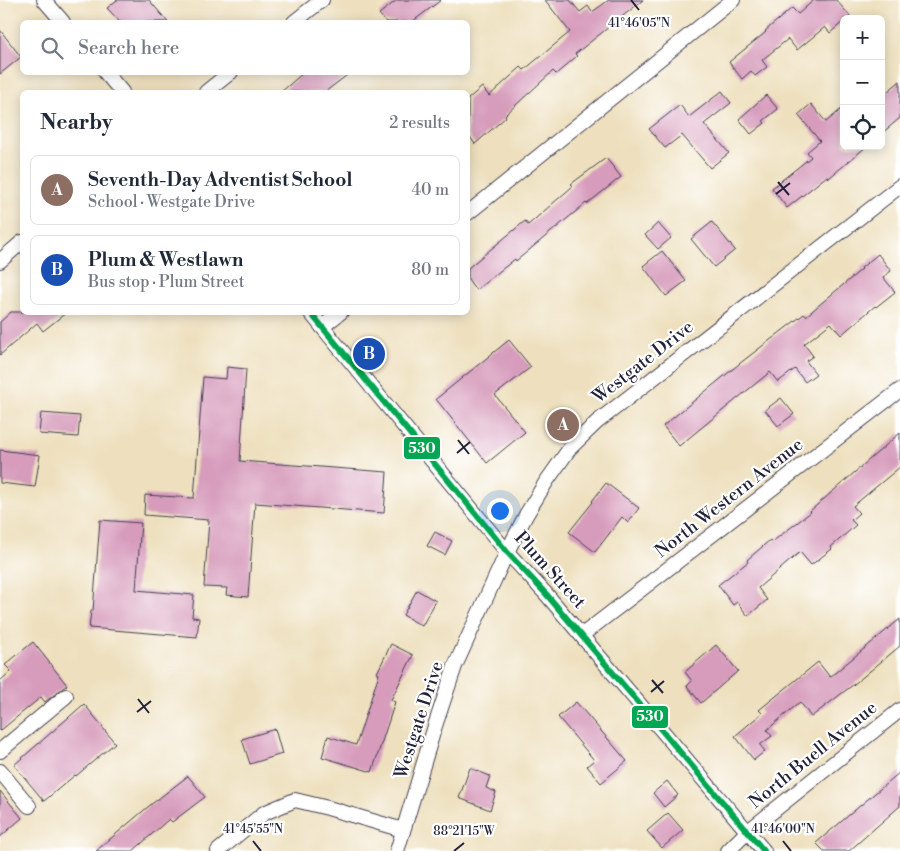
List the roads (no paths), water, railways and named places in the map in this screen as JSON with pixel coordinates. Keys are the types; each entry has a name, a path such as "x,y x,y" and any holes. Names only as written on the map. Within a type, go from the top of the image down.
{"street":[{"path":"44,0 61,20"},
{"path":"297,20 322,0"},
{"path":"470,210 733,0"},
{"path":"108,75 120,90"},
{"path":"208,90 227,75"},
{"name":"Westgate Drive","path":"398,851 455,666 526,514 570,448 594,424 900,186"},
{"path":"0,261 20,244"},
{"name":"Plum Street","path":"312,315 507,552 548,595 764,851"},
{"path":"322,327 337,315"},
{"name":"North Western Avenue","path":"582,636 900,390"},
{"path":"0,752 66,696"},
{"name":"North Buell Avenue","path":"728,851 747,832 900,710"},
{"path":"0,771 29,806"},
{"path":"218,851 264,813 295,800 403,830"}],"place":[{"name":"Plum & Westlawn","path":"369,354"},
{"name":"Seventh-Day Adventist School","path":"563,425"}]}
